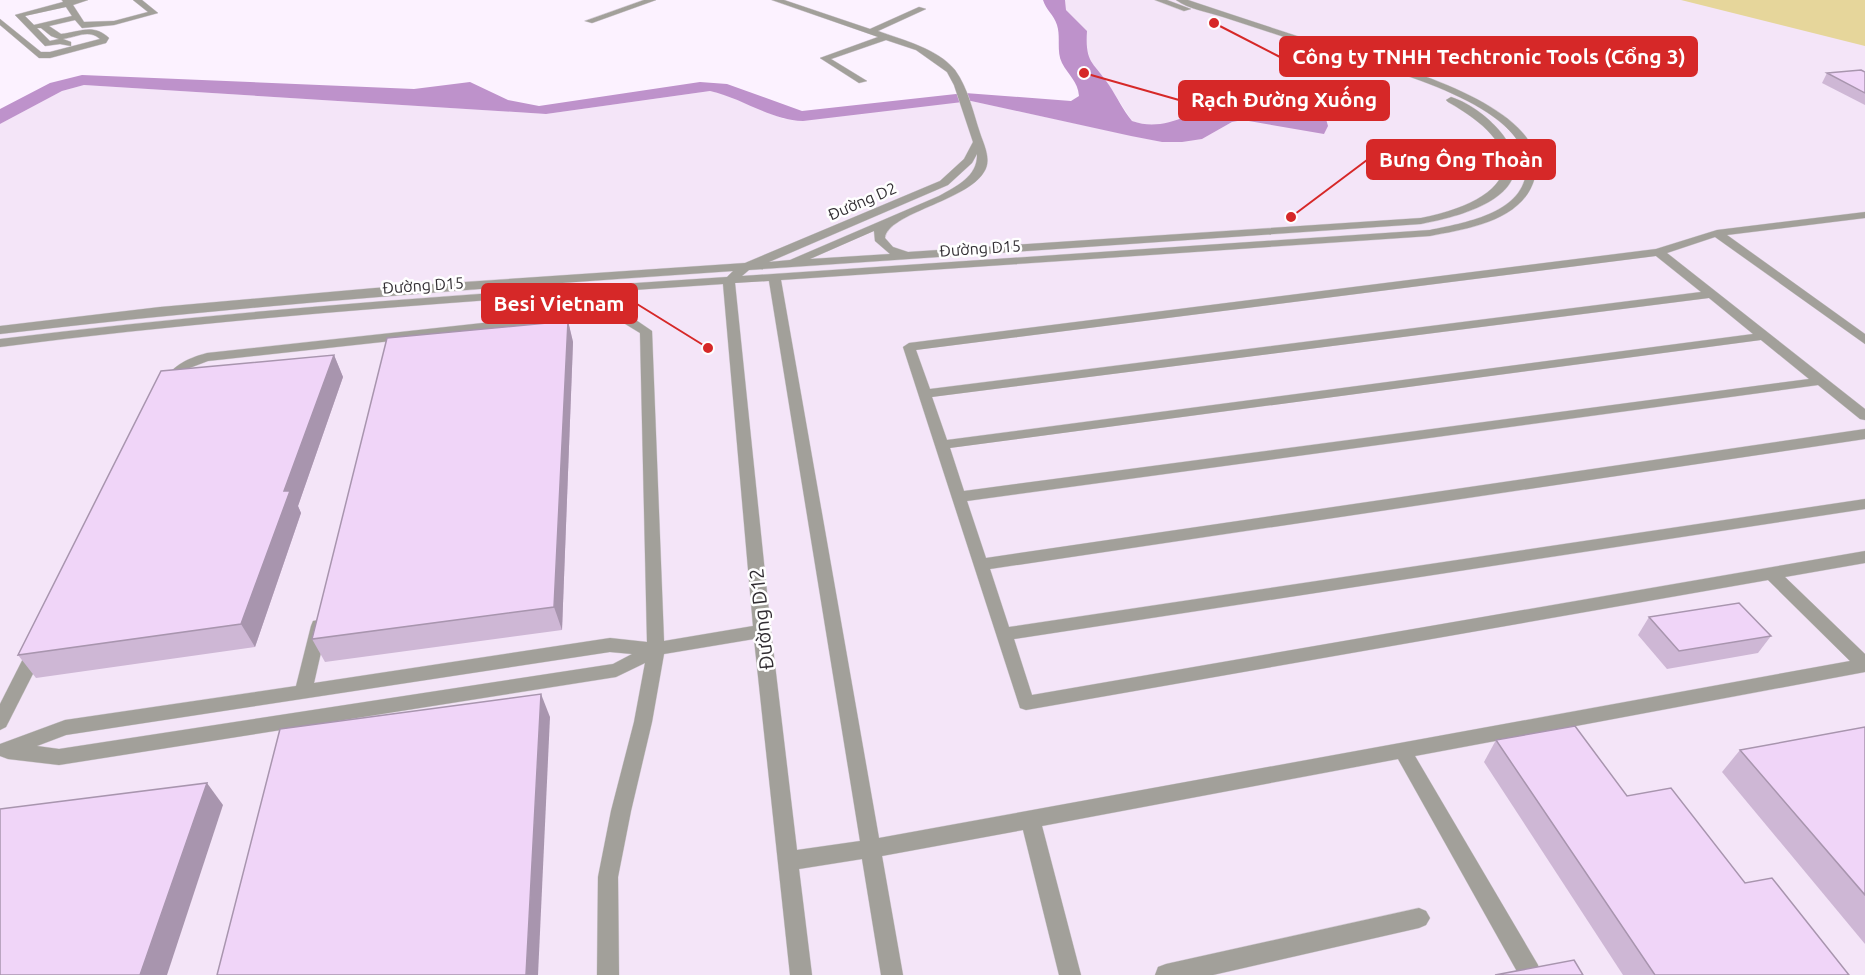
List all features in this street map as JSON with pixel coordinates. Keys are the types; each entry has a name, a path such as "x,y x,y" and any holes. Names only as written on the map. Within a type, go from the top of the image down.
{"street":[{"path":"76,48 61,41 48,44 19,15 67,2 84,0"},
{"path":"67,2 82,25 104,24 154,13 137,0"},
{"path":"590,21 652,0"},
{"name":"Đường D2","path":"776,0 919,48 950,70 959,85 974,123 983,156 983,164 973,179 943,198 779,272"},
{"name":"Đường D15","path":"0,330 243,303 742,269 779,272 1430,233 1485,218 1513,203 1528,186 1532,168 1526,147 1512,128 1489,109 1431,82 1159,0"},
{"name":"Đường D15","path":"0,343 244,314 729,281 779,272 917,257 1421,221 1464,211 1482,203 1492,196 1506,180 1510,171 1510,161 1504,142 1486,122 1459,103 1421,87 1180,0"},
{"path":"870,32 921,9"},
{"path":"32,28 77,18"},
{"path":"0,21 39,55 76,48 103,41 105,38 95,30 86,29 60,36 43,25"},
{"path":"862,81 824,58 886,37"},
{"name":"Đường D2","path":"742,269 938,187 954,176 968,161 978,143"},
{"path":"1865,215 1717,233 1658,252 909,346 1026,703 1865,557"},
{"path":"895,219 880,231 881,242 895,252 917,257"},
{"path":"1717,233 1865,340"},
{"path":"1658,252 1865,416"},
{"path":"729,281 742,269"},
{"path":"779,272 892,975"},
{"name":"Đường D12","path":"729,281 762,631 801,975"},
{"path":"924,394 1712,294"},
{"path":"158,404 174,372 183,365 201,359 388,343 602,314 626,319 646,331 656,649 643,722 621,811 608,877 608,975"},
{"path":"941,445 1764,336"},
{"path":"958,497 1821,381"},
{"path":"980,565 1865,434"},
{"path":"1003,634 1865,504"},
{"path":"1771,573 1865,665"},
{"path":"303,692 322,612"},
{"path":"3,751 65,728 610,645 656,649 762,631"},
{"path":"0,722 42,637"},
{"path":"3,751 58,757 547,681 616,670 656,649"},
{"path":"788,861 870,849 1865,665"},
{"path":"1401,750 1530,973"},
{"path":"1030,819 1070,975"},
{"path":"1166,975 1419,918"}],"shaded area":[{"path":"1043,0 1065,0 1066,10 1087,31 1087,50 1091,61 1132,121 1144,124 1166,123 1221,106 1246,104 1302,111 1326,119 1328,126 1324,134 1243,120 1232,122 1202,139 1162,142 971,101 803,121 779,117 710,91 546,114 84,85 62,91 0,124 0,109 50,83 82,75 414,89 470,82 508,100 539,106 700,82 727,84 802,111 965,93 1071,101 1079,96 1078,91 1075,82 1062,63 1059,54 1057,25"},
{"path":"1065,0 1865,0 1865,975 0,975 0,124 62,91 84,85 546,114 710,91 784,119 971,101 1162,142 1202,139 1232,122 1243,120 1318,116 1299,111 1234,104 1206,109 1170,124 1148,126 1132,121 1108,84 1091,64 1087,54 1087,31 1066,10"},
{"path":"1681,0 1865,0 1865,46"}],"building":[{"path":"1861,70 1865,72 1865,93 1827,73"},
{"path":"568,321 554,607 312,639 387,338"},
{"path":"334,355 284,491 290,491 241,624 18,655 161,371"},
{"path":"1739,603 1771,636 1679,651 1649,617"},
{"path":"541,694 526,975 217,975 280,729"},
{"path":"1575,726 1627,796 1671,788 1745,883 1772,878 1849,975 1655,975 1496,740"},
{"path":"1865,727 1865,895 1740,750"},
{"path":"207,783 140,975 0,975 0,809"},
{"path":"1574,960 1583,975 1495,975"}],"place":[{"name":"Công ty TNHH Techtronic Tools (Cổng 3)","path":"1214,23"},
{"name":"Rạch Đường Xuống","path":"1084,73"},
{"name":"Bưng Ông Thoàn","path":"1291,217"},
{"name":"Besi Vietnam","path":"708,348"}]}
